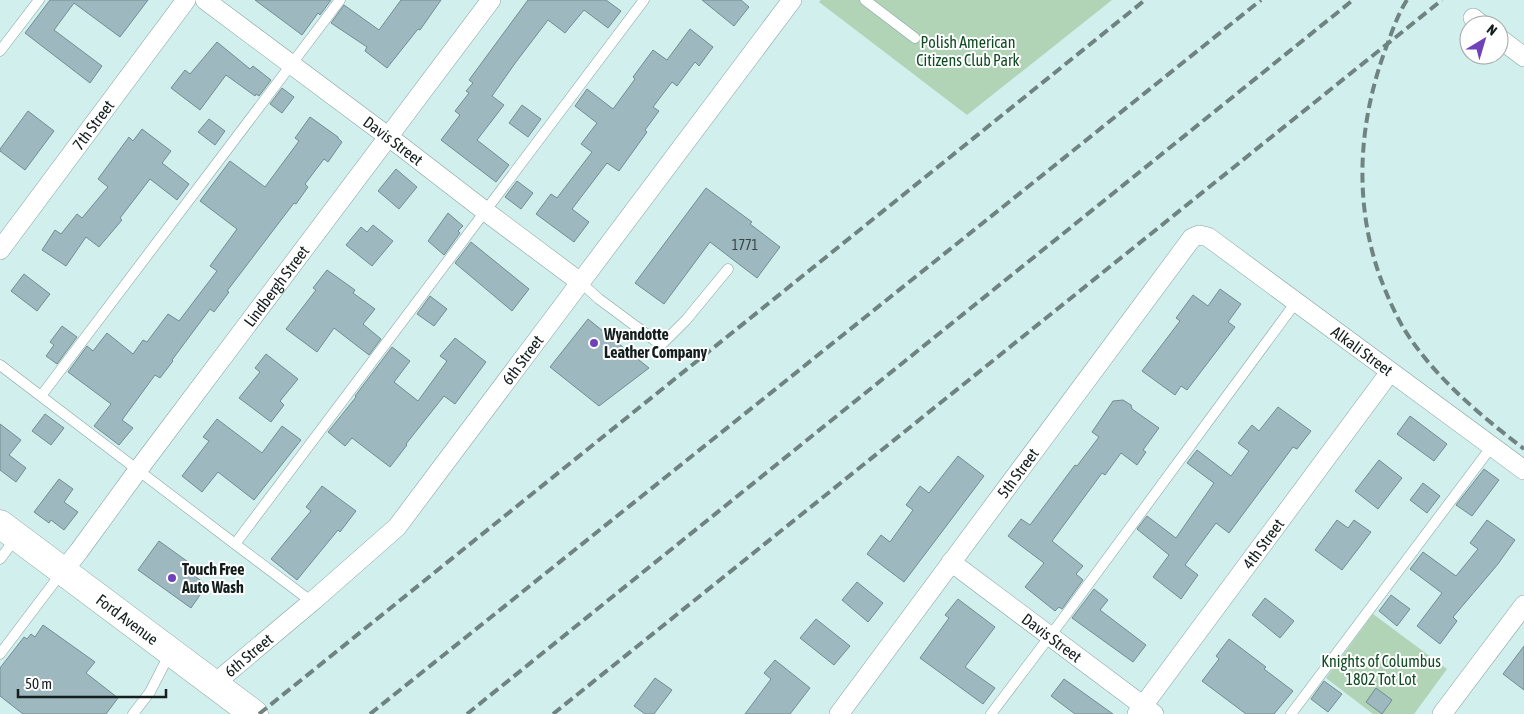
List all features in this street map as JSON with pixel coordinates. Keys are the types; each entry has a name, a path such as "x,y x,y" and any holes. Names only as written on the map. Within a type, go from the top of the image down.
{"main road":[{"name":"Ford Avenue","path":"8,531 254,714"}],"street":[{"name":"7th Street","path":"0,250 186,0"},
{"name":"Davis Street","path":"205,0 580,282"},
{"name":"Lindbergh Street","path":"63,571 491,0"},
{"name":"6th Street","path":"214,684 312,602 397,527 792,0"},
{"path":"1509,46 1524,57"},
{"name":"Alkali Street","path":"1199,235 1208,237 1524,470"},
{"name":"5th Street","path":"839,714 1192,238 1199,235"},
{"name":"4th Street","path":"1145,711 1390,372"},
{"name":"Davis Street","path":"951,562 1145,711"},
{"path":"1442,714 1524,605"}],"lane":[{"path":"0,51 38,0"},
{"path":"41,396 340,0"},
{"path":"235,544 644,0"},
{"path":"865,0 915,38"},
{"path":"580,282 599,299 661,345 686,320 728,270"},
{"path":"992,714 1296,302"},
{"path":"0,365 312,602"},
{"path":"1290,714 1492,446"},
{"path":"0,560 8,531"},
{"path":"0,654 63,571"},
{"path":"133,714 150,692 170,651"}],"green space":[{"name":"Polish American Citizens Club Park","path":"821,0 1112,0 967,115 819,2"},
{"name":"Knights of Columbus 1802 Tot Lot","path":"1373,614 1447,669 1414,714 1373,714 1326,678"}],"building":[{"path":"50,0 148,0 120,37 74,3 54,30 102,66 90,83 25,33"},
{"path":"255,0 331,0 320,15 318,13 302,35"},
{"path":"401,0 441,0 420,30 418,29 387,68 365,51 367,47 331,23 344,5 379,30"},
{"path":"528,0 606,0 621,11 608,28 584,10 565,33 548,20 516,62 492,96 504,105 477,140 509,165 496,182 441,140 460,115 455,111 469,93 466,91 473,83 469,80"},
{"path":"702,0 741,0 749,7 734,26"},
{"path":"690,29 713,47 699,66 695,62 677,86 672,82 653,107 659,111 645,130 647,132 619,171 607,163 572,209 589,222 574,242 536,214 551,194 557,198 592,152 581,144 597,123 575,106 587,89 613,109 653,50 667,60"},
{"path":"217,42 250,69 253,66 271,80 259,96 256,94 255,96 226,75 200,110 171,88 185,70 190,74"},
{"path":"282,88 294,97 282,113 270,104"},
{"path":"522,105 541,119 528,137 509,123"},
{"path":"28,111 54,131 25,170 0,151 0,149"},
{"path":"310,117 342,142 328,162 324,159 305,184 308,187 296,204 294,203 227,291 229,292 214,312 210,309 160,378 155,375 122,420 133,428 119,445 94,426 111,404 68,372 87,346 93,351 107,333 133,354 143,340 147,342 168,314 179,321 217,271 210,266 237,229 200,201 230,161 265,187 299,141 295,138"},
{"path":"209,119 225,131 215,145 198,132"},
{"path":"142,129 171,151 162,163 189,184 177,200 150,179 120,218 122,220 99,247 86,237 66,266 42,250 55,230 61,234 77,214 82,218 108,187 98,179 129,137 133,141"},
{"path":"396,169 417,187 399,209 378,191"},
{"path":"517,181 533,193 521,209 505,197"},
{"path":"706,188 752,222 750,224 780,247 757,278 710,242 664,304 635,283"},
{"path":"448,213 463,226 444,255 428,241"},
{"path":"373,225 393,241 372,266 346,245 361,227 367,232"},
{"path":"471,242 529,289 512,311 455,263"},
{"path":"327,270 355,290 353,293 375,309 363,324 381,339 369,355 334,328 317,352 286,329 316,290 313,288"},
{"path":"24,274 50,294 37,311 11,291"},
{"path":"1220,289 1241,304 1228,322 1235,327 1187,390 1181,386 1175,395 1142,371 1180,321 1176,318 1193,295 1208,306"},
{"path":"430,296 447,309 434,326 417,314"},
{"name":"Wyandotte Leather Company","path":"588,319 649,368 599,406 550,367"},
{"path":"62,326 77,337 57,364 46,356 54,345 50,342"},
{"path":"455,338 486,362 455,404 444,396 390,467 352,438 345,446 328,432 392,347 410,361 394,382 418,401 447,361 440,356"},
{"path":"266,354 298,379 280,401 284,405 271,422 239,398 260,372 255,368"},
{"path":"1123,400 1131,405 1132,409 1159,428 1143,450 1146,452 1137,465 1121,453 1105,475 1102,473 1052,541 1083,566 1076,574 1083,580 1062,609 1059,607 1055,611 1025,587 1044,563 1008,536 1021,519 1030,525 1075,465 1077,466 1099,437 1092,432 1113,401"},
{"path":"1278,407 1311,431 1297,449 1293,447 1229,533 1216,523 1185,565 1198,575 1181,599 1153,577 1169,555 1137,529 1147,516 1176,538 1214,483 1187,463 1197,450 1231,476 1249,451 1238,443 1252,425 1259,431"},
{"path":"45,414 64,428 51,445 32,431"},
{"path":"1410,416 1447,444 1434,461 1397,434"},
{"path":"217,419 262,453 282,426 301,440 254,500 218,472 202,492 182,476 209,441 203,437"},
{"path":"0,424 21,440 9,455 26,468 16,482 0,470"},
{"path":"958,456 984,476 904,582 867,554 881,535 890,542 913,510 906,505 920,486 929,493"},
{"path":"1379,460 1402,478 1378,509 1355,491"},
{"path":"1484,469 1499,480 1472,516 1456,505"},
{"path":"59,479 73,489 64,502 78,512 64,530 51,520 49,523 34,512"},
{"path":"1423,483 1440,496 1427,513 1410,500"},
{"path":"322,486 356,511 297,580 271,559 311,511 306,507"},
{"path":"1337,520 1348,528 1354,520 1371,532 1342,570 1315,550"},
{"path":"1487,520 1515,540 1498,564 1453,617 1457,621 1440,644 1417,626 1442,593 1410,569 1423,552 1456,576 1478,549 1470,543"},
{"name":"Touch Free Auto Wash","path":"159,541 191,564 186,570 207,585 191,608 138,570"},
{"path":"857,582 883,603 868,622 842,600"},
{"path":"1094,589 1108,600 1100,610 1146,645 1133,662 1072,618"},
{"path":"1391,595 1410,609 1397,626 1379,611"},
{"path":"1265,598 1294,621 1280,638 1252,615"},
{"path":"958,599 995,627 965,667 995,688 983,704 920,658 949,618 945,615"},
{"path":"816,619 850,646 834,665 800,638"},
{"path":"43,625 95,662 86,673 118,698 106,714 23,714 0,696 0,668 24,637 27,639 31,634 35,637"},
{"path":"1229,639 1266,667 1264,669 1293,691 1274,714 1246,714 1202,681 1219,659 1216,656"},
{"path":"1524,646 1524,690 1503,674"},
{"path":"775,660 810,688 790,714 745,714 771,679 764,673"},
{"path":"655,678 672,690 654,714 645,714 634,706"},
{"path":"1064,679 1113,714 1075,714 1051,696"},
{"path":"1324,681 1342,694 1328,712 1311,699"},
{"path":"1376,688 1392,700 1382,714 1366,702"}],"railway":[{"path":"259,714 1145,0"},
{"path":"370,714 1261,0"},
{"path":"467,714 1353,0"},
{"path":"1407,0 1387,45 1370,101 1365,130 1363,188 1365,217 1371,245 1379,274 1390,302 1416,347 1459,394 1524,449"},
{"path":"553,714 1442,0"}],"place":[{"name":"Wyandotte Leather Company","path":"594,343"},
{"name":"Touch Free Auto Wash","path":"172,578"}]}
